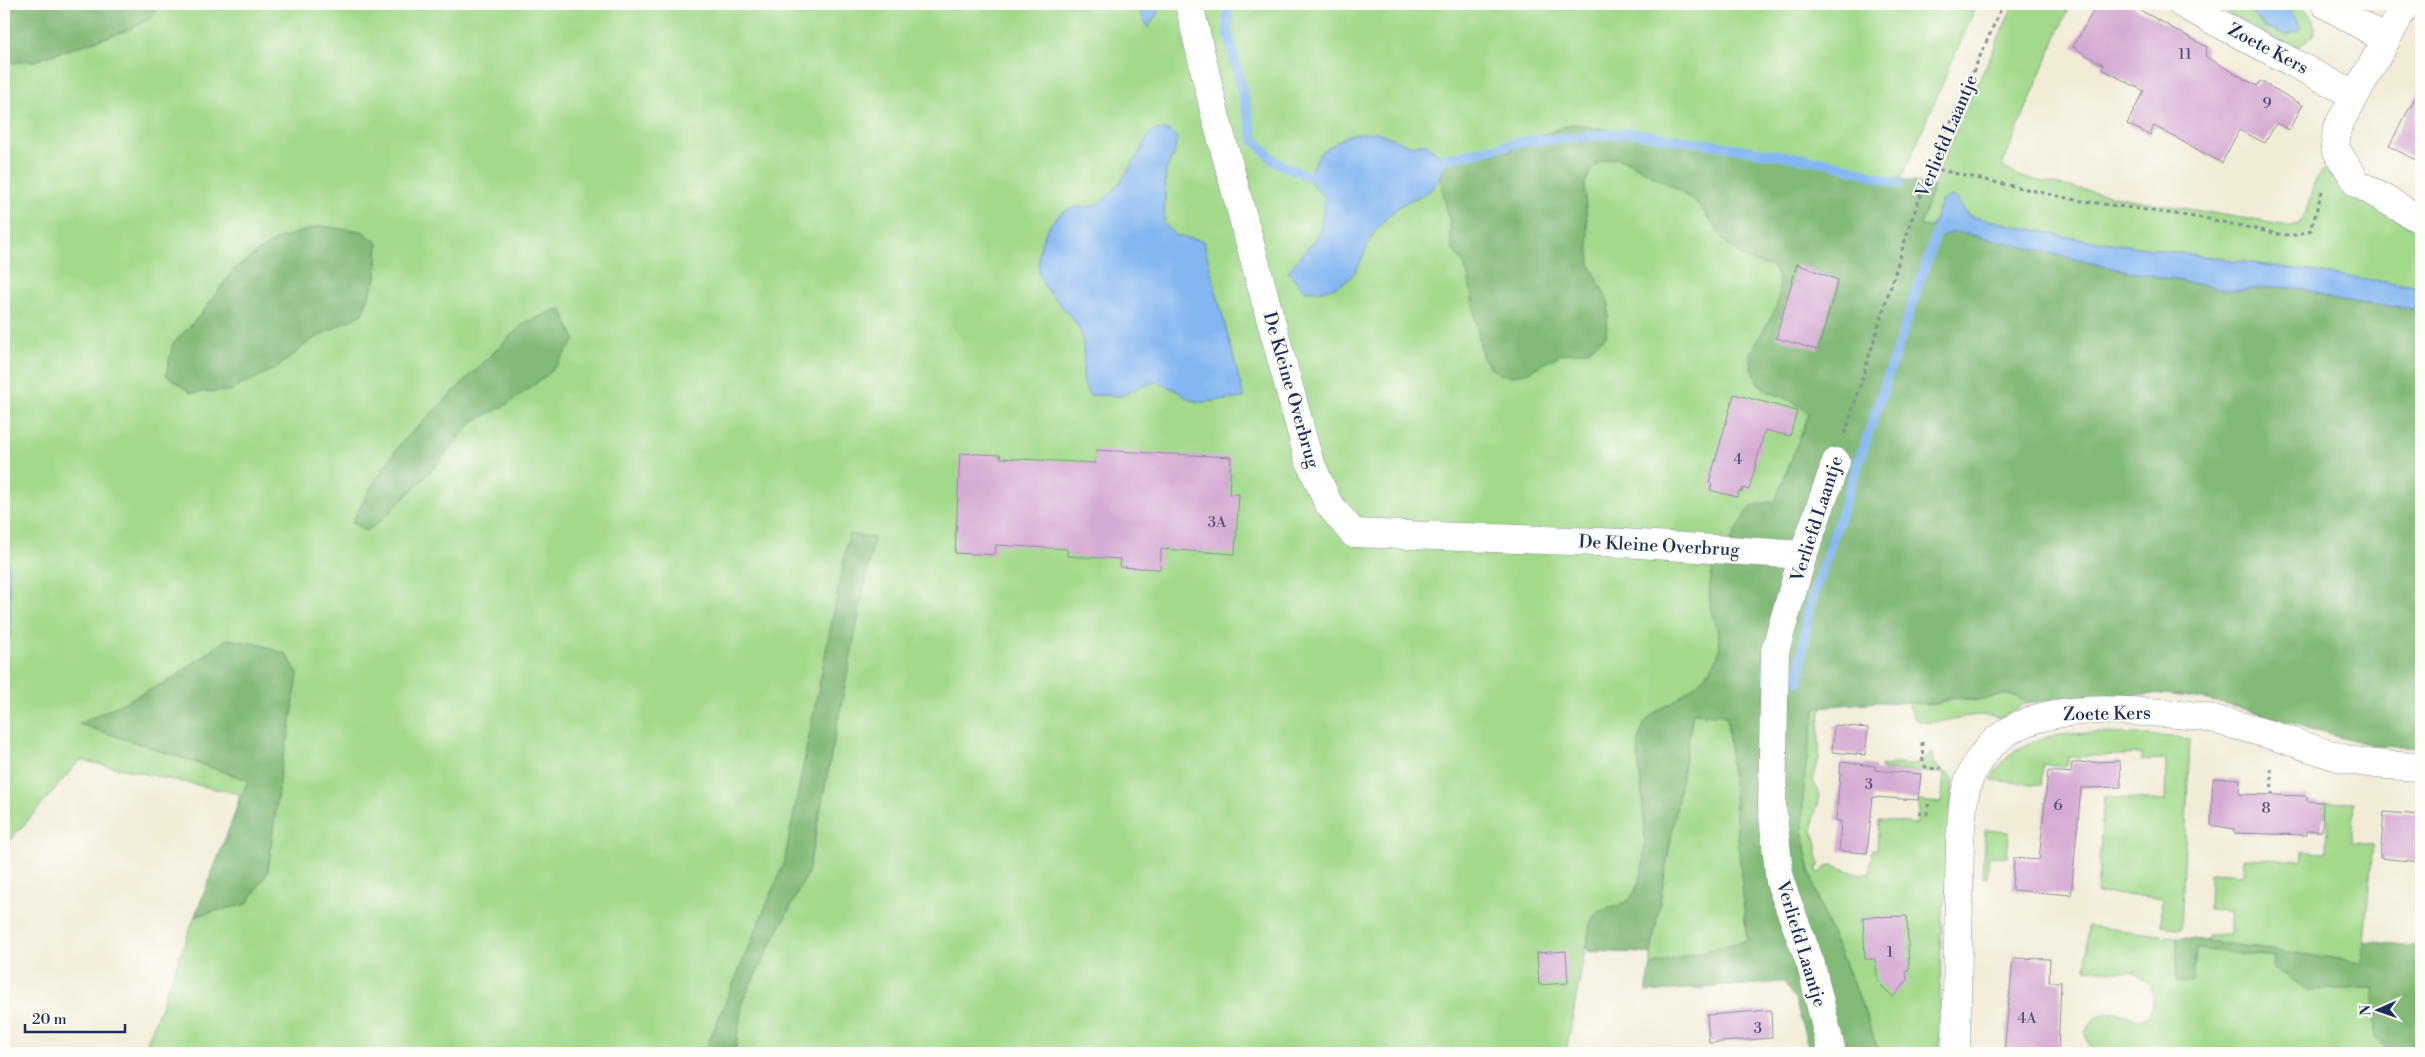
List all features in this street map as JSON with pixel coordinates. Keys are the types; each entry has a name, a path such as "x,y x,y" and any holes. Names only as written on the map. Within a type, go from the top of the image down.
{"street":[{"name":"De Kleine Overbrug","path":"1189,4 1216,118 1308,457 1328,503 1353,533 1624,543 1803,555"},
{"name":"Zoete Kers","path":"2182,4 2354,95"},
{"path":"2325,4 2385,39"},
{"path":"2406,4 2337,128 2335,148 2357,183 2421,220"},
{"name":"Verliefd Laantje","path":"1832,1053 1811,965 1780,882 1772,806 1775,651 1803,555 1836,462"},
{"name":"Zoete Kers","path":"1956,1053 1960,840 1966,790 1976,765 1994,742 2007,731 2032,719 2083,710 2173,714 2210,719 2274,736 2346,759 2396,766 2421,767"}],"path":[{"name":"Verliefd Laantje","path":"1836,462 1911,221 1931,168 2003,4"},
{"path":"1931,168 2076,200 2209,219 2283,235 2296,235 2311,230 2324,184 2334,169 2344,165"},
{"path":"2271,762 2272,795"}],"green space":[{"path":"4,4 1977,4 1895,193 1727,716 1747,941 1651,965 1651,953 1588,951 1586,944 1566,1053 143,1053 195,916 201,915 220,867 240,794 80,760 4,848"},
{"path":"11,4 159,5 151,18 128,30 34,61 4,63 4,7"},
{"path":"2014,4 2070,4 2002,166 2020,177 2124,198 2289,226 2299,224 2306,210 2314,183 2323,170 2351,191 2421,233 2421,287 2067,237 1973,217 1967,214 1957,199 1941,201 1932,227 1919,226 1947,151"},
{"path":"2211,4 2246,4 2263,26 2287,35 2301,29 2285,6 2280,4 2295,5 2307,11 2313,20 2313,36 2300,46 2288,45"},
{"path":"1572,124 1834,165 1933,187 1920,226 1932,227 1943,236 1954,232 1973,235 2116,269 2234,291 2273,287 2305,289 2334,300 2421,310 2421,748 2377,746 2253,711 2204,699 2165,694 2095,696 2027,703 2016,696 2003,694 1983,700 1950,698 1936,704 1879,702 1816,707 1804,782 1803,820 1807,858 1821,908 1861,1004 1878,1053 1810,1053 1795,999 1784,982 1646,992 1651,965 1747,940 1727,716 1693,713 1651,953 1588,951 1588,932 1592,920 1597,913 1629,900 1635,891 1642,868 1645,843 1638,758 1641,731 1647,719 1693,687 1714,664 1719,652 1719,641 1709,599 1712,573 1748,510 1757,505 1775,501 1809,414 1794,402 1767,391 1758,383 1752,367 1750,354 1776,308 1779,292 1778,282 1772,266 1756,263 1742,256 1726,243 1699,205 1677,189 1628,162 1616,158 1601,161 1592,170 1585,183 1590,264 1609,304 1606,336 1587,351 1562,354 1526,373 1514,376 1500,374 1491,368 1482,356 1468,276 1463,263 1452,249 1449,220 1440,179 1445,159 1510,151 1528,140"},
{"path":"319,226 362,231 378,243 376,278 362,314 313,339 278,367 230,391 191,393 166,375 173,344 202,313 233,270 275,240"},
{"path":"561,308 575,340 551,372 508,404 472,422 437,465 382,520 366,531 352,523 371,487 400,444 524,323"},
{"path":"849,534 874,538 808,873 743,999 735,1053 704,1053 784,863"},
{"path":"227,639 258,644 286,654 298,673 289,735 281,766 268,872 247,904 195,916 248,780 79,724 170,680"},
{"path":"2003,694 2017,697 2027,703 2000,718 1977,715 1942,721 1922,722 1914,718 1908,703 1936,704 1957,697 1975,701"},
{"path":"1822,706 1819,725 1819,759 1813,780 1820,797 1814,817 1813,832 1820,864 1816,870 1820,873 1827,866 1832,865 1861,875 1870,873 1872,849 1877,849 1879,820 1917,824 1919,801 1941,803 1944,773 1882,770 1880,767 1894,764 1913,765 1933,753 1934,763 1953,778 1947,892 1942,913 1939,1053 1878,1053 1861,1004 1821,908 1807,858 1802,820 1804,782 1815,707"},
{"path":"2097,733 2138,734 2190,739 2181,929 2161,926 2163,898 2097,893 2104,797 2165,801 2166,759 2142,760 2142,754 2069,757 2067,766 2043,764 2041,785 1992,780 2000,765 2025,745 2059,735"},
{"path":"2323,802 2354,803 2351,842 2373,845 2362,962 2421,1053 2092,1053 2086,1039 2086,1031 2091,1022 2104,1014 2114,1013 2121,1013 2141,1019 2146,1017 2151,1010 2153,994 2151,985 2135,972 2086,969 2088,926 2207,941 2209,935 2230,935 2230,910 2209,909 2210,873 2243,875 2243,858 2302,861 2303,851 2327,852 2328,816 2323,816"},
{"path":"1985,830 2009,832 2007,857 1989,856 1987,878 1982,877"},
{"path":"2419,903 2421,903 2421,942 2415,941"},
{"path":"2177,937 2362,962 2364,941 2414,946 2415,941 2421,942 2421,1053 2390,1053 2375,1038 2374,988 2308,990 2273,968 2274,957 2196,949 2193,982 2176,983"}],"water":[{"path":"1136,4 1163,4 1148,28"},
{"path":"2246,4 2273,4 2286,8 2292,13 2301,29 2287,35 2263,26"},
{"path":"1156,130 1169,130 1177,138 1174,155 1166,169 1164,223 1174,235 1203,241 1244,398 1202,402 1190,400 1175,390 1156,382 1139,387 1121,396 1089,395 1085,387 1083,345 1079,329 1041,280 1038,264 1039,254 1041,243 1050,225 1064,212 1073,208 1093,206 1106,198 1128,171 1150,133"},
{"path":"1378,132 1411,146 1425,143 1445,159 1441,174 1436,184 1430,190 1401,205 1380,225 1374,233 1359,266 1345,282 1331,288 1305,291 1288,272 1320,233 1325,198 1312,185 1308,176 1320,153 1348,135"},
{"path":"1953,196 1967,214 1973,217 2067,237 2421,287 2421,310 2334,300 2305,289 2273,287 2234,291 2116,269 1973,235 1954,232 1943,236 1932,227 1941,201"},
{"path":"4,527 8,547 11,633 4,646"}],"building":[{"path":"2097,4 2129,4 2207,47 2205,56 2257,86 2260,81 2303,105 2289,130 2276,123 2265,143 2239,130 2222,163 2154,126 2150,135 2127,124 2144,91 2102,69 2104,65 2073,47"},
{"path":"2421,87 2421,163 2389,146"},
{"path":"1797,264 1838,280 1818,350 1776,338"},
{"path":"1734,394 1797,411 1790,436 1765,430 1749,490 1743,488 1742,492 1739,491 1737,497 1710,490 1712,484 1709,483"},
{"path":"1096,450 1231,457 1229,494 1239,494 1235,554 1161,549 1160,569 1120,567 1121,559 1067,556 1067,549 996,545 995,555 955,553 960,453 1001,455 1000,458 1095,463"},
{"path":"1834,725 1868,728 1865,755 1832,752"},
{"path":"2120,761 2121,787 2081,788 2071,895 2012,890 2014,858 2039,860 2048,771 2071,773 2072,763"},
{"path":"1841,762 1875,766 1875,770 1921,774 1918,800 1873,797 1867,853 1839,851 1841,821 1836,821"},
{"path":"2213,778 2240,779 2239,794 2307,796 2307,801 2323,802 2322,831 2306,831 2306,835 2234,833 2234,829 2211,825"},
{"path":"2384,812 2421,815 2421,862 2380,858"},
{"path":"1907,916 1909,971 1906,971 1907,981 1893,997 1878,982 1875,959 1865,959 1863,917"},
{"path":"1566,951 1568,983 1539,985 1537,953"},
{"path":"2013,958 2050,959 2049,982 2061,982 2058,1053 2004,1053"},
{"path":"1771,1010 1772,1038 1709,1043 1707,1015"}],"waterway":[{"path":"1228,4 1228,32 1254,140 1275,162 1308,176 1321,179"},
{"path":"1434,165 1445,159 1527,141 1634,133 1831,163 1899,184"},
{"path":"1799,681 1808,611 1941,220"}]}
